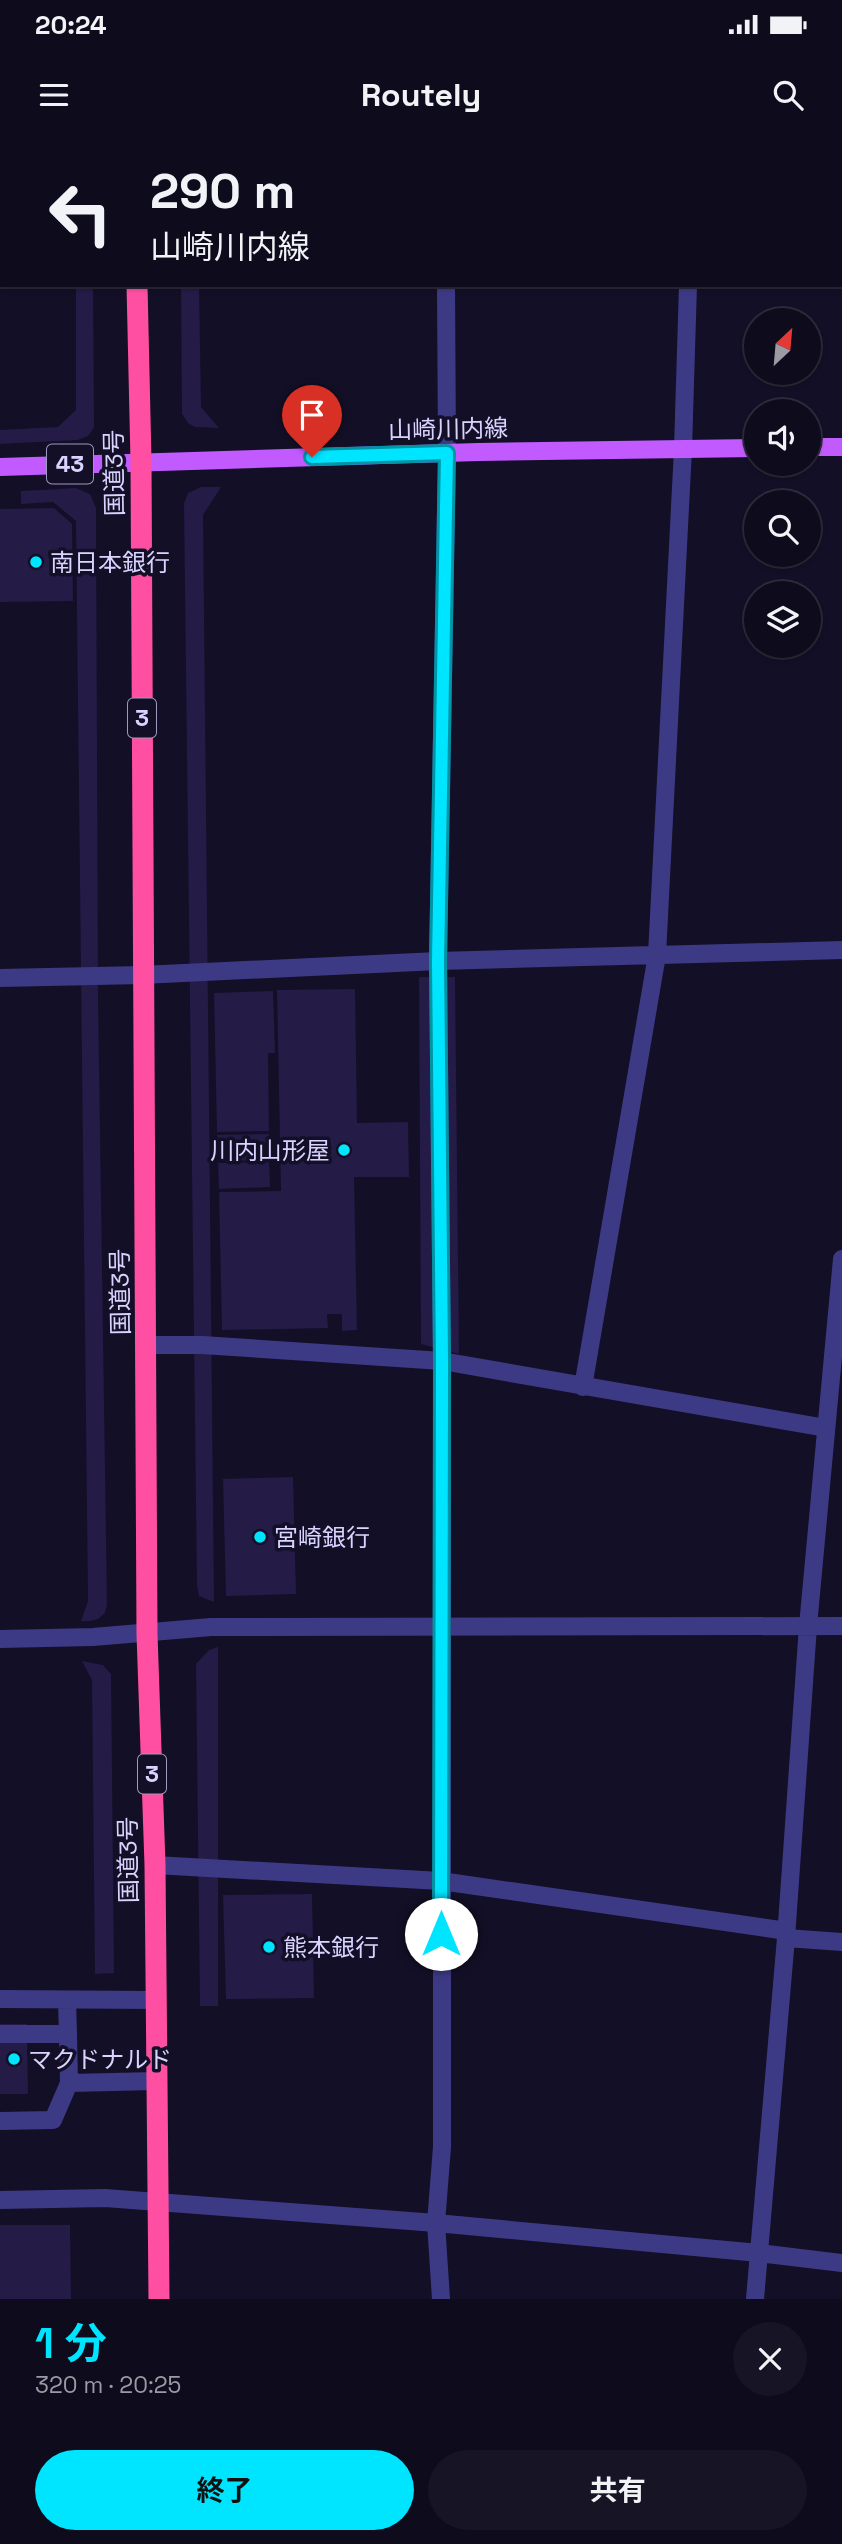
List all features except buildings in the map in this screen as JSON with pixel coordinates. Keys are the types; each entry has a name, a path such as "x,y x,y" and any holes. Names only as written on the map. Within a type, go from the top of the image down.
{"highway":[{"name":"国道3号","path":"137,287 141,461 147,1634 155,1865 159,2299"}],"main road":[{"path":"821,447 842,447"},
{"name":"山崎川内線","path":"141,461 744,448"},
{"name":"43","path":"0,467 141,461"}],"street":[{"path":"441,2299 436,2223 442,2147 442,1361 438,961 447,453 446,287"},
{"path":"583,1387 657,955 688,287"},
{"path":"0,978 142,975 438,961 842,950"},
{"path":"755,2299 786,1935 808,1626 842,1259"},
{"path":"146,1345 202,1345 442,1361 826,1428"},
{"path":"0,1639 147,1634 211,1627 842,1626"},
{"path":"155,1865 441,1881 842,1942"},
{"path":"0,1999 155,2000"},
{"path":"0,2121 53,2120 69,2082 68,2000"},
{"path":"0,2034 68,2034"},
{"path":"69,2082 156,2081"},
{"path":"0,2200 105,2198 436,2223 759,2252 842,2263"}],"place":[{"name":"南日本銀行","path":"36,562"},
{"name":"川内山形屋","path":"344,1150"},
{"name":"宮崎銀行","path":"260,1537"},
{"name":"熊本銀行","path":"269,1947"},
{"name":"マクドナルド","path":"14,2059"}],"route":[{"path":"312,457 447,453 438,961 442,1361 441,1934"}]}
